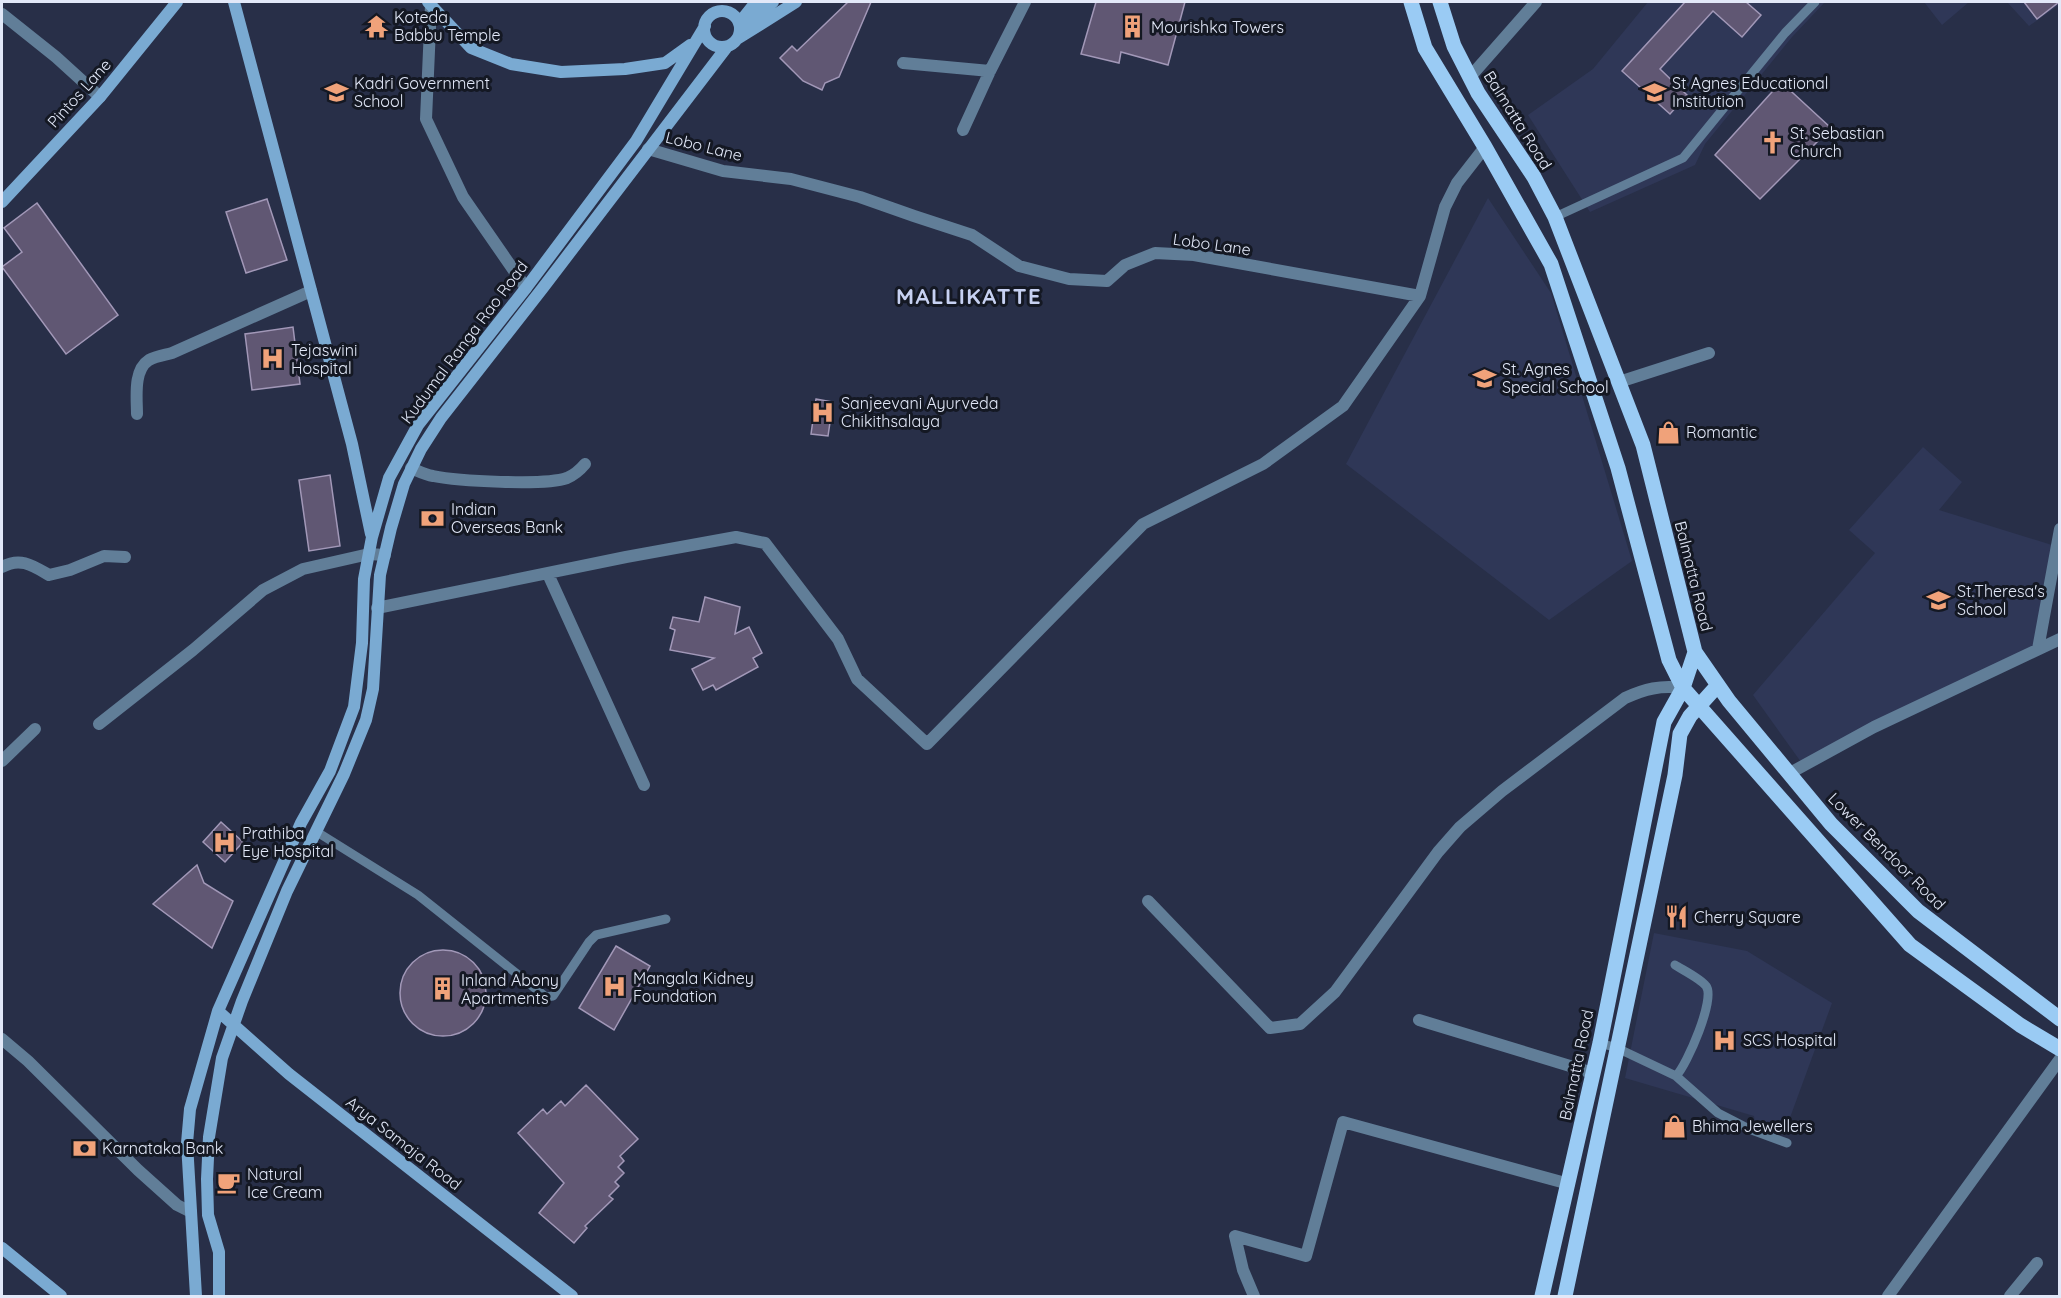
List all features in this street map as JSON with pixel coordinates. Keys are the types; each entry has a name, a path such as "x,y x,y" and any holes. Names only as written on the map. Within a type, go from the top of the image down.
{"main road":[{"name":"Pintos Lane","path":"2,202 100,97 177,2"},
{"path":"234,2 352,444 372,537 386,550"},
{"path":"723,2 705,26 705,36 708,41 718,47 726,48"},
{"path":"219,1296 219,1252 208,1215 209,1137 222,1058 287,891 344,774 366,720 373,689 377,608 386,550 404,484 421,449 441,418 536,298 726,48 756,2"},
{"path":"739,29 773,2"},
{"path":"739,29 796,2"},
{"path":"1411,2 1425,48 1485,147 1551,264 1618,468 1669,660 1683,688 1910,945 2020,1025 2060,1049"},
{"name":"Balmatta Road","path":"1440,2 1454,46 1478,93 1534,177 1555,217 1643,445 1695,652 1683,688 1664,722 1600,1043 1542,1296"},
{"path":"429,3 471,48 511,64 561,72 625,69 665,63 697,41"},
{"path":"715,13 730,13 739,29"},
{"name":"Kudumal Ranga Rao Road","path":"196,1296 187,1143 190,1109 218,1011 301,823 330,771 354,707 362,643 364,579 372,537 389,478 418,425 526,288 636,141 705,26"},
{"name":"Lower Bendoor Road","path":"1695,652 1718,685 1831,824 1918,911 2060,1019"},
{"path":"1565,1296 1675,775 1680,734 1690,716 1718,685"},
{"name":"Arya Samaja Road","path":"218,1011 289,1074 572,1296"},
{"path":"2,1248 61,1296"}],"street":[{"path":"963,130 1024,2"},
{"path":"1470,77 1536,2"},
{"path":"429,3 426,119 463,197 526,288"},
{"path":"2,14 56,57 100,97"},
{"path":"903,63 990,70"},
{"path":"377,608 736,537 765,543 838,639 857,679 927,744 1143,524 1263,464 1343,406 1420,296 1445,207 1457,183 1485,147"},
{"name":"Lobo Lane","path":"648,149 723,171 791,178 861,197 972,235 1019,266 1069,279 1107,281 1125,266 1155,253 1194,255 1420,296"},
{"path":"137,414 137,380 148,360 172,353 311,291"},
{"path":"1619,382 1709,352"},
{"path":"411,468 431,476 533,483 568,478 585,464"},
{"path":"2038,649 2060,529"},
{"path":"99,724 263,591 303,569 386,550"},
{"path":"2,567 11,561 30,564 49,575 70,570 104,556 125,557"},
{"path":"548,574 644,786"},
{"path":"1790,773 1874,727 2060,639"},
{"path":"1148,901 1270,1028 1300,1024 1335,992 1438,852 1460,827 1502,791 1624,698 1646,689 1665,686 1683,688"},
{"path":"2,761 35,729"},
{"path":"1419,1020 1593,1072"},
{"path":"2,1039 28,1061 138,1170 177,1205 191,1212"},
{"path":"1888,1296 2060,1059"},
{"path":"1254,1296 1243,1270 1235,1236 1306,1256 1343,1122 1569,1184"},
{"path":"2010,1296 2037,1263"}],"lane":[{"path":"1555,217 1683,158 1785,33 1815,2"},
{"path":"317,832 418,895 546,997 554,996 592,938 603,933 666,919"},
{"path":"1675,965 1706,986 1710,995 1683,1069 1676,1076"},
{"path":"1600,1043 1617,1048 1676,1076 1718,1113 1749,1130 1787,1143"}],"shaded area":[{"name":"St Agnes Educational Institution","path":"1648,2 1825,2 1792,37 1705,144 1695,165 1590,212 1528,115 1593,69"},
{"path":"1924,2 1969,2 1942,25"},
{"path":"2007,2 2059,2 2059,5 2029,26"},
{"name":"St. Agnes Special School","path":"1488,198 1551,293 1632,561 1549,620 1346,464"},
{"name":"St.Theresa's School","path":"1923,447 1962,482 1939,510 2052,545 2034,646 1801,762 1753,695 1875,553 1849,530"},
{"name":"SCS Hospital","path":"1654,933 1747,951 1832,1003 1784,1134 1755,1125 1754,1116 1625,1078"}],"building":[{"path":"848,2 871,2 839,77 825,83 822,90 803,81 780,58 792,46 797,51"},
{"name":"Mourishka Towers","path":"1096,2 1185,2 1168,65 1121,52 1119,63 1081,54"},
{"path":"1685,2 1746,2 1761,15 1742,37 1713,11 1660,69 1687,95 1670,114 1622,71"},
{"path":"2024,2 2059,2 2037,19"},
{"name":"St. Sebastian Church","path":"1781,82 1831,128 1760,199 1715,155"},
{"path":"267,199 287,260 246,273 226,212"},
{"path":"37,203 118,315 66,354 2,267 22,252 4,228"},
{"name":"Tejaswini Hospital","path":"293,327 300,384 252,390 245,334"},
{"path":"816,399 833,402 828,436 811,434"},
{"path":"330,475 340,546 309,551 299,480"},
{"path":"705,597 740,607 735,634 749,627 762,653 753,658 758,667 716,690 713,685 703,690 692,669 714,658 670,650 675,630 670,628 673,617 699,622"},
{"path":"221,822 243,842 225,862 203,842"},
{"path":"197,865 204,883 233,901 212,948 153,904"},
{"name":"Mangala Kidney Foundation","path":"616,946 650,966 614,1030 579,1008"},
{"name":"Inland Abony Apartments","path":"443,950 459,954 473,963 482,977 486,993 482,1009 473,1023 459,1032 443,1036 427,1032 413,1023 404,1009 400,993 404,977 413,963 427,954"},
{"path":"586,1085 638,1139 620,1156 624,1161 618,1167 624,1173 615,1182 619,1186 609,1196 613,1199 585,1226 587,1228 574,1243 539,1213 564,1183 518,1133 543,1109 547,1114 561,1101 565,1106"}],"place":[{"name":"Koteda Babbu Temple","path":"376,26"},
{"name":"Mourishka Towers","path":"1133,27"},
{"name":"Kadri Government School","path":"336,92"},
{"name":"St Agnes Educational Institution","path":"1654,92"},
{"name":"St. Sebastian Church","path":"1772,142"},
{"name":"Tejaswini Hospital","path":"273,359"},
{"name":"St. Agnes Special School","path":"1484,378"},
{"name":"Sanjeevani Ayurveda Chikithsalaya","path":"823,412"},
{"name":"Romantic","path":"1668,432"},
{"name":"Indian Overseas Bank","path":"433,518"},
{"name":"St.Theresa's School","path":"1939,600"},
{"name":"Prathiba Eye Hospital","path":"224,842"},
{"name":"Cherry Square","path":"1676,917"},
{"name":"Mangala Kidney Foundation","path":"615,987"},
{"name":"Inland Abony Apartments","path":"443,989"},
{"name":"SCS Hospital","path":"1725,1040"},
{"name":"Bhima Jewellers","path":"1674,1126"},
{"name":"Karnataka Bank","path":"84,1148"},
{"name":"Natural Ice Cream","path":"229,1183"}],"district":[{"name":"MALLIKATTE","path":"969,296"}]}
